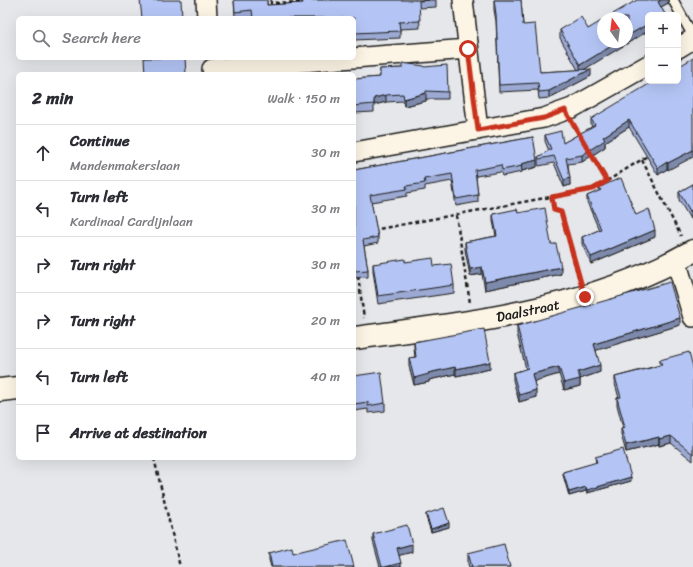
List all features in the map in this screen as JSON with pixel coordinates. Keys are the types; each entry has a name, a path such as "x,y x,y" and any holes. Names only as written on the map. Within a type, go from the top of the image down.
{"street":[{"path":"206,0 207,16"},
{"path":"463,0 478,130"},
{"path":"681,46 693,39"},
{"path":"356,57 468,49"},
{"path":"211,67 311,60"},
{"path":"356,152 544,118 572,108 645,67"},
{"path":"686,255 693,317"},
{"name":"Daalstraat","path":"360,338 474,322 568,302 612,288 649,273 686,255"},
{"path":"0,390 16,388"}],"lane":[{"path":"673,0 693,36"}],"path":[{"path":"271,0 272,4 300,2 301,13"},
{"path":"565,110 584,142"},
{"path":"588,149 607,181"},
{"path":"370,230 593,189 655,152"},
{"path":"642,160 686,255"},
{"path":"552,197 554,210 561,212 585,297"},
{"path":"456,215 474,322"},
{"path":"357,268 360,338"},
{"path":"154,460 180,567"}],"building":[{"path":"140,0 181,0 182,16 142,16"},
{"path":"234,0 267,0 267,5 303,3 302,0 429,0 419,1 420,21 399,22 400,31 356,33 356,16 253,16 252,10 235,12"},
{"path":"494,0 521,0 523,25 535,24 540,72 591,69 549,91 539,92 538,83 499,85"},
{"path":"637,0 661,0 658,2 664,12 645,12 645,26 633,33 633,12 616,12"},
{"path":"581,17 588,29 597,24 597,48 608,48 580,65 560,30"},
{"path":"693,58 693,150 668,163 667,162 658,168 629,120 603,137 605,140 582,155 566,158 570,178 564,180 554,156 539,159 538,157 551,149 545,135 561,131 563,143 595,125 591,119 649,84 681,84 681,65"},
{"path":"144,60 185,60 186,72 145,72"},
{"path":"402,63 424,67 447,65 448,92 426,91 426,93 404,99 403,94 386,95 374,98 374,104 356,106 356,79 380,77 380,69 402,68"},
{"path":"533,137 537,160 521,164 522,166 502,170 501,165 475,170 478,195 456,199 452,174 424,179 425,183 406,186 407,189 370,195 378,237 363,240 368,270 356,271 356,170"},
{"path":"621,178 636,215 649,209 655,230 591,257 582,237 601,229 587,196 601,190 599,187"},
{"path":"693,184 693,209 690,211 679,192"},
{"path":"545,208 551,244 556,244 561,267 485,282 482,267 470,269 465,242 497,236 493,214 517,209 518,213"},
{"path":"433,258 434,266 451,264 454,285 378,296 373,264 405,259 405,262"},
{"path":"670,282 680,318 594,344 600,365 578,372 580,379 564,383 559,367 532,374 536,390 519,395 513,373 528,368 517,326"},
{"path":"484,329 490,362 456,369 455,367 428,373 429,374 414,378 409,358 416,357 414,342"},
{"path":"689,352 693,367 693,454 671,436 659,439 659,437 626,445 621,428 625,427 617,398 621,397 615,377 662,365 660,360"},
{"path":"381,372 385,403 368,406 368,402 356,404 356,376"},
{"path":"623,449 631,477 587,490 586,487 569,492 563,472 597,462 595,457"},
{"path":"444,508 449,523 431,529 426,514"},
{"path":"407,525 412,544 397,548 401,563 382,567 373,534"},
{"path":"347,540 354,567 272,567 269,553 292,547 293,553"},
{"path":"504,544 510,567 472,567 468,553"}],"route":[{"path":"468,49 478,130 544,118 565,110 607,181 593,189 552,197 554,210 561,212 585,297"}]}
